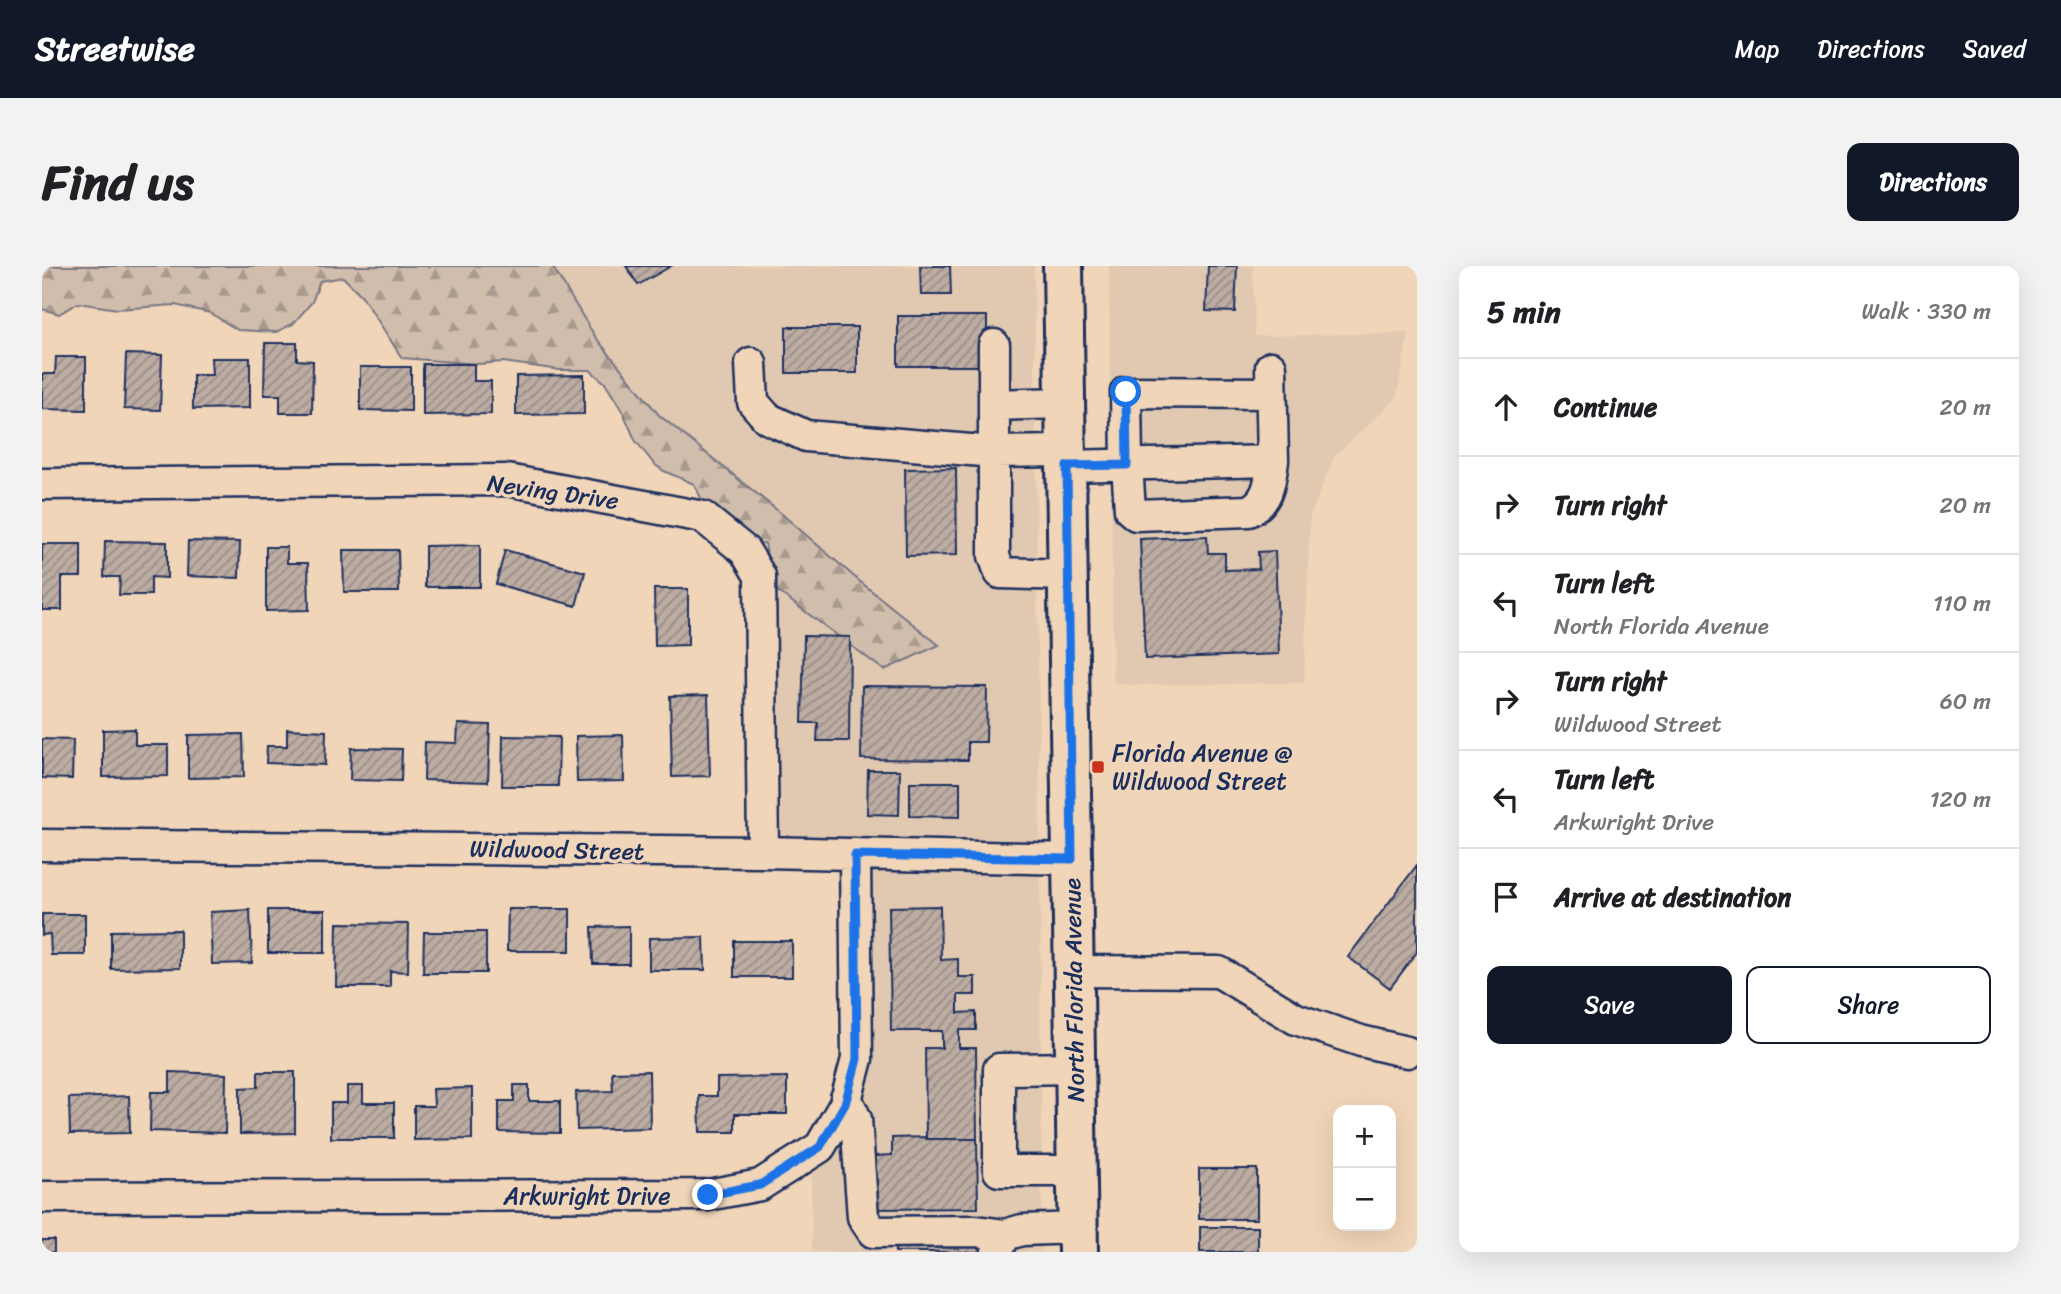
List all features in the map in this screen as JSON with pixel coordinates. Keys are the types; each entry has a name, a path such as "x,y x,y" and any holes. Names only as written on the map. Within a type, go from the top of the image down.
{"main road":[{"name":"North Florida Avenue","path":"1063,266 1078,1240"}],"street":[{"path":"995,345 994,556 1000,573 1068,575"},
{"path":"751,363 753,402 767,418 806,436 1127,465 1273,461"},
{"path":"1271,380 1273,461 1264,499 1249,511 1136,515 1129,505 1126,392 1271,380"},
{"path":"995,405 1066,403"},
{"name":"Neving Drive","path":"42,484 507,480 703,517 745,551 760,576 763,852"},
{"name":"Wildwood Street","path":"42,845 763,852 1072,859"},
{"name":"Arkwright Drive","path":"42,1197 708,1195 760,1185 820,1147 846,1098 857,1059 855,855"},
{"path":"1075,971 1219,972 1296,1019 1361,1041 1414,1047"},
{"path":"1076,1068 999,1069 999,1171 1077,1171"},
{"path":"846,1098 856,1119 863,1217 873,1232 976,1231 1001,1244 1022,1230 1078,1240"}],"shaded area":[{"path":"552,266 1034,266 1040,845 781,839 779,679 772,587 883,670 938,645 659,415 596,338"},
{"path":"1109,266 1253,266 1255,336 1409,333 1396,399 1334,457 1310,516 1304,683 1131,685 1113,682"},
{"path":"867,868 1040,872 1042,1252 812,1252 811,1168 830,1154"}],"green space":[{"path":"42,266 552,266 596,338 659,415 939,645 884,670 772,587 765,543 755,544 704,504 694,484 654,464 635,440 624,414 605,383 590,370 560,370 503,362 479,364 402,358 362,296 343,277 320,281 312,302 293,324 276,332 238,330 210,313 175,305 118,309 78,303 59,314 42,309"}],"building":[{"path":"626,266 671,266 638,285"},
{"path":"920,266 950,266 951,295 921,295"},
{"path":"1208,266 1237,266 1235,312 1206,311"},
{"path":"898,316 987,316 987,366 898,366"},
{"path":"786,327 857,327 857,373 786,373"},
{"path":"265,343 297,343 297,360 313,361 312,413 280,413 280,395 264,395"},
{"path":"126,354 162,355 160,410 124,409"},
{"path":"56,357 86,357 86,410 42,409 42,374 55,374"},
{"path":"211,358 250,358 250,408 193,409 193,375 212,375"},
{"path":"423,364 474,364 474,381 491,381 491,414 423,415"},
{"path":"360,367 411,367 411,411 360,410"},
{"path":"584,375 584,414 516,415 516,376"},
{"path":"956,468 957,555 906,556 905,469"},
{"path":"1207,536 1208,553 1225,553 1225,570 1259,569 1258,552 1275,551 1279,654 1145,659 1140,539"},
{"path":"105,541 167,542 167,578 151,577 151,595 119,595 120,577 104,577"},
{"path":"188,541 240,542 239,578 187,576"},
{"path":"42,544 81,544 81,577 62,577 62,610 42,610"},
{"path":"480,545 480,587 425,587 425,546"},
{"path":"266,547 287,547 287,563 308,563 309,610 266,611"},
{"path":"343,550 398,550 399,592 344,592"},
{"path":"505,550 585,572 576,606 496,584"},
{"path":"654,589 688,589 688,645 655,646"},
{"path":"804,636 850,637 849,741 817,741 818,723 802,723"},
{"path":"862,686 987,687 986,742 968,742 968,760 861,759"},
{"path":"708,695 710,776 672,777 670,696"},
{"path":"458,724 490,725 488,782 424,780 425,742 457,743"},
{"path":"135,729 135,745 168,745 168,776 103,777 103,730"},
{"path":"287,729 326,731 325,765 266,763 267,746 287,746"},
{"path":"243,734 244,777 188,778 188,735"},
{"path":"623,735 624,781 577,782 576,736"},
{"path":"503,736 559,737 558,786 502,786"},
{"path":"42,739 73,740 72,779 42,778"},
{"path":"351,748 402,749 401,781 350,780"},
{"path":"868,770 900,770 899,815 867,814"},
{"path":"910,782 960,782 960,817 910,816"},
{"path":"1417,865 1417,952 1390,988 1348,957"},
{"path":"940,906 941,960 958,959 958,977 975,977 975,995 958,995 958,1013 976,1012 976,1030 959,1030 959,1048 976,1048 977,1139 926,1139 925,1048 942,1048 942,1031 891,1031 889,907"},
{"path":"508,909 570,909 570,951 507,951"},
{"path":"250,910 252,963 212,964 210,912"},
{"path":"268,910 325,910 325,953 268,953"},
{"path":"42,914 85,914 85,955 51,955 50,934 42,935"},
{"path":"337,923 409,924 408,972 390,971 390,987 336,987"},
{"path":"629,926 629,964 593,964 592,927"},
{"path":"180,930 180,968 111,969 111,931"},
{"path":"424,932 486,932 486,973 423,973"},
{"path":"704,937 705,970 649,970 649,938"},
{"path":"734,941 792,941 792,977 734,977"},
{"path":"649,1071 650,1128 577,1130 576,1092 613,1091 612,1072"},
{"path":"170,1072 226,1074 225,1133 150,1131 151,1092 170,1092"},
{"path":"258,1072 295,1072 295,1133 240,1134 240,1088 258,1087"},
{"path":"787,1077 787,1114 735,1114 735,1132 700,1132 699,1096 717,1096 717,1078"},
{"path":"514,1085 529,1085 529,1101 560,1101 560,1133 499,1132 499,1101 514,1101"},
{"path":"347,1086 363,1086 363,1103 394,1103 394,1138 331,1138 331,1103 347,1103"},
{"path":"472,1088 472,1139 414,1140 414,1106 434,1106 433,1089"},
{"path":"129,1096 130,1133 70,1134 69,1098"},
{"path":"892,1138 977,1139 978,1208 876,1209 876,1156 892,1155"},
{"path":"1199,1169 1257,1169 1257,1219 1199,1219"},
{"path":"1200,1227 1258,1227 1258,1252 1200,1252"},
{"path":"42,1240 54,1240 54,1252 42,1252"},
{"path":"895,1243 985,1246 984,1252 895,1252"}],"place":[{"name":"Florida Avenue @ Wildwood Street","path":"1098,767"}],"route":[{"path":"708,1195 760,1185 820,1147 845,1104 857,1059 855,855 1072,859 1067,466 1127,465 1126,392"}]}
